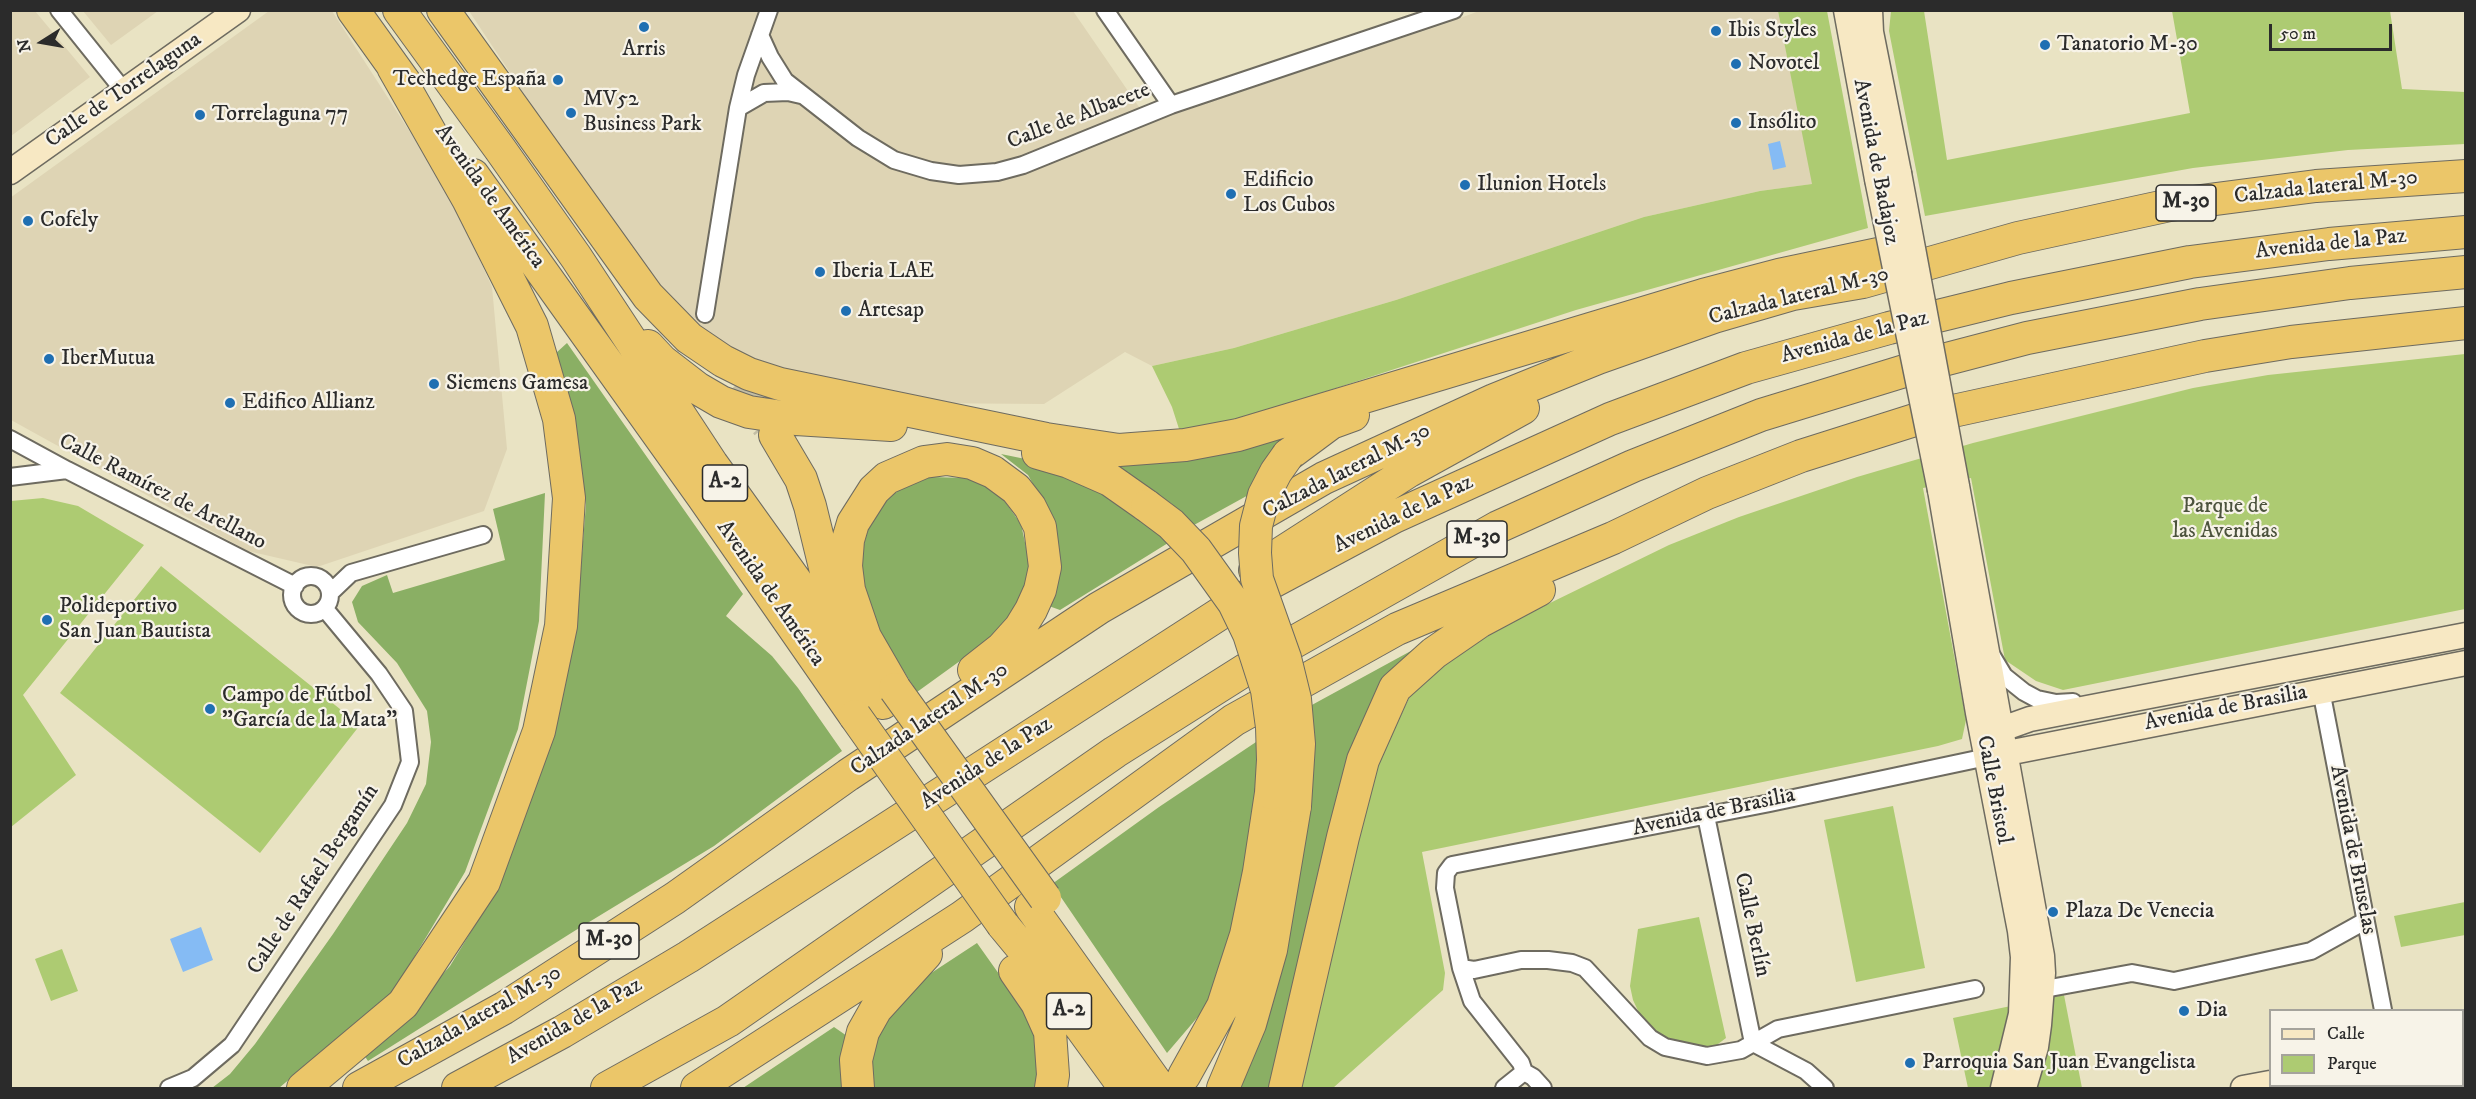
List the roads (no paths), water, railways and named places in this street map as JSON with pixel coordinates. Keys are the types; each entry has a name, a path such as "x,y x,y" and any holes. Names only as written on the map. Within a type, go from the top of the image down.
{"highway":[{"name":"Avenida de América","path":"353,10 551,282 1038,902 1104,1009 1172,1082"},
{"name":"Avenida de América","path":"399,10 576,257 712,464 880,701 900,712 913,743 1038,902"},
{"path":"432,10 445,33 648,317 689,355 735,386"},
{"path":"443,10 648,296 689,338 723,361 749,374 780,384 986,428 1119,450 1185,445 1238,435 1565,335 1779,275 1869,257 1955,236 2018,238"},
{"path":"303,1089 403,1004 484,882 539,731 561,626 569,498 559,418 532,326 468,199 393,67"},
{"path":"2357,182 2466,159"},
{"name":"Calzada lateral M-30","path":"359,1089 504,1008 675,898 848,775 1099,608 1324,478 1494,400 1598,358 1714,317 1793,294 1863,282 2018,238 2170,205 2357,182 2466,176"},
{"name":"Avenida de la Paz","path":"458,1089 562,1032 688,957 1252,593 1394,517 1610,419 1746,368 1889,328 2011,298 2190,262 2329,244 2466,232"},
{"path":"576,257 662,361 697,388 721,402 748,412 774,417 986,428"},
{"name":"Avenida de la Paz","path":"607,1089 728,1021 1106,759 1248,668 1498,527 1623,470 1761,415 1924,365 2027,338 2200,304 2350,283 2466,272"},
{"path":"862,845 914,793 1409,471 1458,443 1544,397 1599,372 1721,329 1823,299 1863,282"},
{"path":"2291,342 2378,318 2466,307"},
{"name":"M-30","path":"698,1089 734,1065 991,927 1234,720 1397,630 1613,538 1707,493 1802,456 1921,418 2205,356 2291,342 2466,323"},
{"path":"1172,1082 1223,1006 1246,935 1259,872 1299,744 1295,699 1285,658 1257,579 1256,526 1264,495 1276,472 1288,455 1331,423 1565,335"},
{"path":"1966,409 2028,413 2131,389 2285,363 2466,341"},
{"path":"896,425 1032,451 1069,462 1110,480 1171,524 1196,550 1234,603 1260,663 1269,709 1273,760 1283,799 1271,950 1250,1024 1223,1089"},
{"path":"775,435 801,479 830,588 880,701"},
{"path":"848,775 1002,648 1020,628 1040,590 1045,567 1040,527 1030,507 1016,489 993,472 972,463 947,459 904,468 886,478 874,490 853,523 846,566 849,590 865,637 880,701 878,773 991,927 1037,1003 1050,1032 1053,1075 1050,1089"},
{"path":"1285,1089 1363,760 1395,688 1443,647 1479,622 1559,580 1613,538"},
{"path":"858,1089 856,1060 863,1032 876,1009 991,927"},
{"path":"991,927 1022,959 1106,1089"},
{"name":"A-2","path":"991,927 1032,960 1125,1089"},
{"path":"686,1089 734,1065"}],"street":[{"path":"59,10 124,91"},
{"name":"Calle de Torrelaguna","path":"10,172 238,10"},
{"path":"705,314 738,108 746,75 769,10"},
{"path":"1105,10 1172,105"},
{"name":"Calle de Albacete","path":"760,35 785,81 858,138 886,157 910,166 959,175 997,172 1023,165 1172,105 1454,10"},
{"name":"Avenida de Badajoz","path":"1846,10 1888,176 1948,488"},
{"name":"Avenida de Badajoz","path":"1870,10 1888,176"},
{"path":"738,108 764,93 776,91 802,95"},
{"name":"Calle Ramírez de Arellano","path":"10,439 295,585"},
{"path":"10,477 67,470"},
{"name":"Calle Bristol","path":"1948,488 1987,649 2023,957 2021,1014 2003,1089"},
{"name":"Calle Bristol","path":"1948,488 1998,746 2038,929 2043,964 2043,986 2036,1047 2024,1089"},
{"path":"327,601 324,581 315,576 301,579 295,585 292,598 300,610 315,614 327,601 351,573 483,535"},
{"name":"Calle de Rafael Bergamín","path":"169,1089 193,1078 232,1045 393,805 410,762 404,711 327,601"},
{"name":"Avenida de Brasilia","path":"1998,746 2030,719 2466,635"},
{"name":"Avenida de Brasilia","path":"1987,649 2004,676 2037,699 2056,703 2101,699 2115,702"},
{"name":"Avenida de Brasilia","path":"1461,968 1444,888 1446,873 1452,865 1706,816 1998,746 2466,663"},
{"name":"Avenida de Bruselas","path":"2321,690 2383,1009"},
{"name":"Calle Berlín","path":"1706,816 1753,1043"},
{"path":"2043,986 2050,988 2132,973 2174,981 2311,951 2365,921"},
{"path":"1543,1089 1533,1077 1524,1072 1521,1063 1472,1001 1461,968 1474,970 1521,960 1572,963 1585,968 1650,1038 1665,1047 1707,1056 1730,1053 1778,1029 1975,989"},
{"path":"1753,1043 1806,1071 1825,1089"},
{"path":"1504,1089 1524,1072"},
{"path":"2243,1089 2269,1083"}],"water":[{"path":"1780,141 1786,167 1773,170 1768,144"},
{"path":"201,927 213,960 183,972 170,939"}],"tunnel":[{"path":"735,386 767,425"}],"place":[{"name":"Arris","path":"644,27"},
{"name":"Ibis Styles","path":"1716,31"},
{"name":"Tanatorio M-30","path":"2045,45"},
{"name":"Novotel","path":"1736,64"},
{"name":"Techedge España","path":"558,80"},
{"name":"MV52 Business Park","path":"571,113"},
{"name":"Torrelaguna 77","path":"200,115"},
{"name":"Insólito","path":"1736,123"},
{"name":"Ilunion Hotels","path":"1465,185"},
{"name":"Edificio Los Cubos","path":"1231,194"},
{"name":"Cofely","path":"28,221"},
{"name":"Iberia LAE","path":"820,272"},
{"name":"Artesap","path":"846,311"},
{"name":"IberMutua","path":"49,359"},
{"name":"Siemens Gamesa","path":"434,384"},
{"name":"Edifico Allianz","path":"230,403"},
{"name":"Polideportivo San Juan Bautista","path":"47,620"},
{"name":"Campo de Fútbol \"García de la Mata\"","path":"210,709"},
{"name":"Plaza De Venecia","path":"2053,912"},
{"name":"Dia","path":"2184,1011"},
{"name":"Parroquia San Juan Evangelista","path":"1910,1063"}],"park label":[{"name":"Parque de las Avenidas","path":"2225,520"}]}
